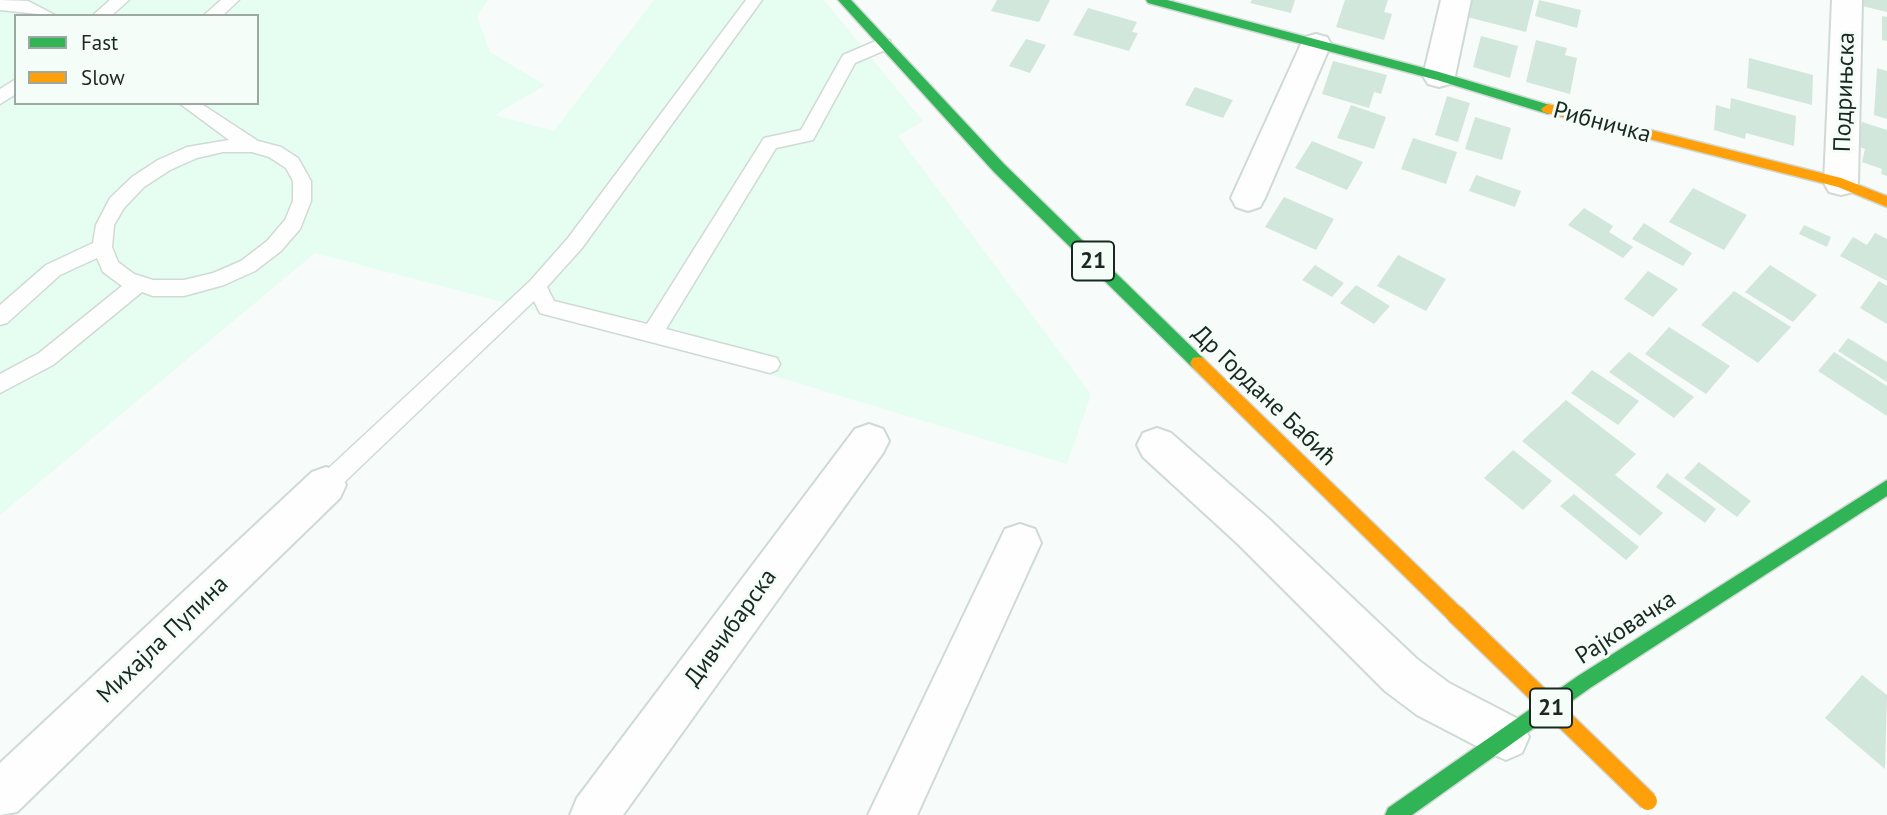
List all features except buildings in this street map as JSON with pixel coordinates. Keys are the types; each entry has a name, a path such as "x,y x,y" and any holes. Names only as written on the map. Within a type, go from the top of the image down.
{"main road":[{"name":"Др Гордане Бабић","path":"844,0 999,168 1662,815"},
{"name":"Рибничка","path":"1152,0 1439,76 1583,119 1841,183 1887,202"},
{"name":"Рајковачка","path":"1395,815 1584,681 1887,487"}],"street":[{"path":"1439,76 1456,0"},
{"name":"Подрињска","path":"1841,183 1847,0"},
{"path":"1248,198 1316,44"},
{"name":"Дивчибарска","path":"594,815 869,441"},
{"path":"1157,445 1253,531 1401,675 1433,699 1506,737"},
{"name":"Михајла Пупина","path":"0,795 326,485"},
{"path":"892,815 1020,543"}],"lane":[{"path":"103,14 121,0"},
{"path":"214,14 231,0"},
{"path":"326,485 537,286 575,243 754,0"},
{"path":"0,5 22,5 44,14"},
{"path":"652,334 770,143 807,135 849,59 884,44"},
{"path":"0,98 14,87"},
{"path":"190,105 252,146"},
{"path":"223,146 252,146 275,152 292,163 302,181 302,201 287,231 274,246 248,265 217,280 184,288 153,288 127,280 110,267 102,247 105,225 117,203 138,182 164,165 193,152 223,146"},
{"path":"0,317 53,270 102,247"},
{"path":"0,384 46,359 139,284"},
{"path":"537,286 547,307 770,364"}],"shaded area":[{"path":"0,0 488,0 477,16 490,52 545,85 495,115 554,131 654,0 824,0 923,121 898,136 1091,394 1067,464 698,353 315,253 0,515"}],"traffic: fast":[{"path":"844,0 999,168 1198,363"},
{"path":"1152,0 1439,76 1548,109"},
{"path":"1395,815 1584,682 1887,487"}],"traffic: slow":[{"path":"1548,109 1841,183 1887,202"},
{"path":"1198,363 1455,614"},
{"path":"1455,614 1648,801"}]}
